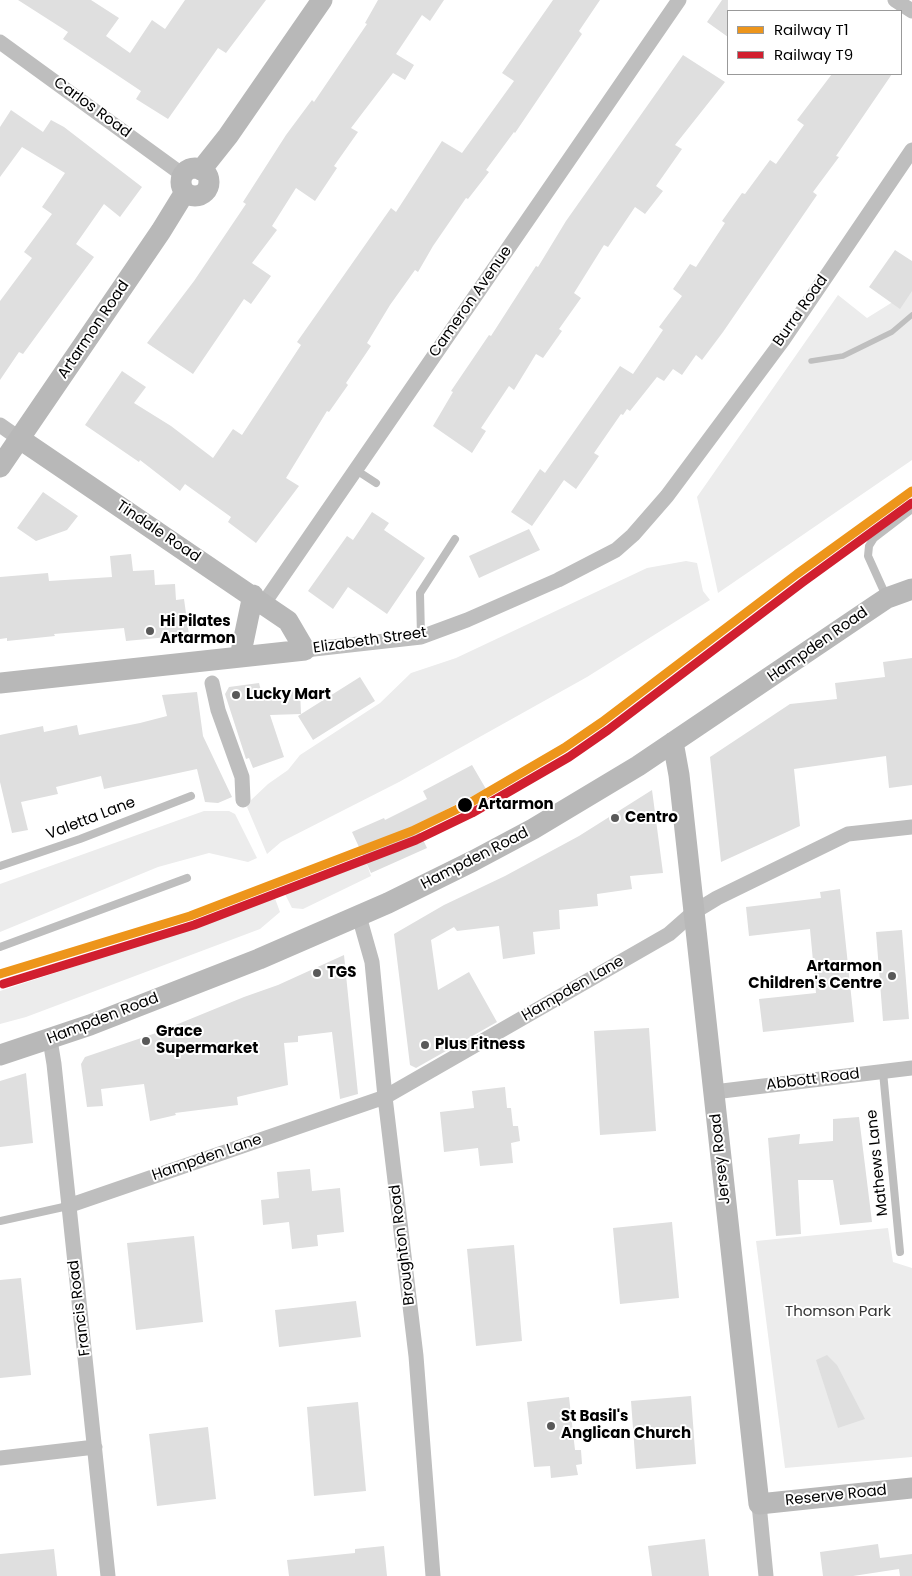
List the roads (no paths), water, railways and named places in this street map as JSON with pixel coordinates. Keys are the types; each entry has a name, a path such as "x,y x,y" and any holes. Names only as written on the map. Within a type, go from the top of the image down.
{"street":[{"name":"Artarmon Road","path":"0,467 156,239 189,179 228,136 322,0"},
{"name":"Cameron Avenue","path":"258,599 356,470 679,0"},
{"path":"895,0 912,12"},
{"name":"Carlos Road","path":"0,42 189,179"},
{"name":"Burra Road","path":"686,470 782,340 912,150"},
{"name":"Tindale Road","path":"0,426 288,620 305,650"},
{"name":"Elizabeth Street","path":"0,683 421,637 467,620 558,580 616,550 651,516 686,470"},
{"name":"Hampden Road","path":"0,1055 50,1040 259,959 359,916 473,861 533,829 638,766 887,598 912,589"},
{"path":"240,656 258,599"},
{"path":"212,684 218,710 242,777 242,800"},
{"name":"Jersey Road","path":"673,742 679,775 766,1576"},
{"name":"Hampden Lane","path":"68,1206 385,1097 668,934 694,912 717,898 848,834 912,827"},
{"name":"Broughton Road","path":"359,916 372,962 385,1097 416,1356 433,1576"},
{"name":"Francis Road","path":"50,1040 108,1576"},
{"name":"Abbott Road","path":"714,1092 912,1068"},
{"path":"0,1458 95,1447"},
{"name":"Reserve Road","path":"759,1504 912,1488"}],"lane":[{"path":"356,470 376,483"},
{"path":"887,598 868,556 869,546 874,538 912,509"},
{"path":"421,637 420,593 455,539"},
{"name":"Valetta Lane","path":"0,866 80,839 191,796"},
{"path":"0,947 187,878"},
{"name":"Mathews Lane","path":"883,1072 900,1252"},
{"name":"Hampden Lane","path":"0,1221 68,1206"}],"waterway":[{"path":"811,361 843,356 892,332 912,315"}],"rail line":[{"name":"T1","path":"0,974 190,916 412,831 468,804 564,748 602,722 797,574 912,491"},
{"name":"T9","path":"3,984 194,925 416,840 472,813 569,757 608,730 803,582 912,503"}],"place":[{"name":"Hi Pilates Artarmon","path":"150,631"},
{"name":"Lucky Mart","path":"236,695"},
{"name":"Artarmon","path":"465,805"},
{"name":"Centro","path":"615,818"},
{"name":"TGS","path":"317,973"},
{"name":"Artarmon Children's Centre","path":"892,976"},
{"name":"Grace Supermarket","path":"146,1041"},
{"name":"Plus Fitness","path":"425,1045"},
{"name":"St Basil's Anglican Church","path":"551,1426"}],"park label":[{"name":"Thomson Park","path":"838,1312"}]}
